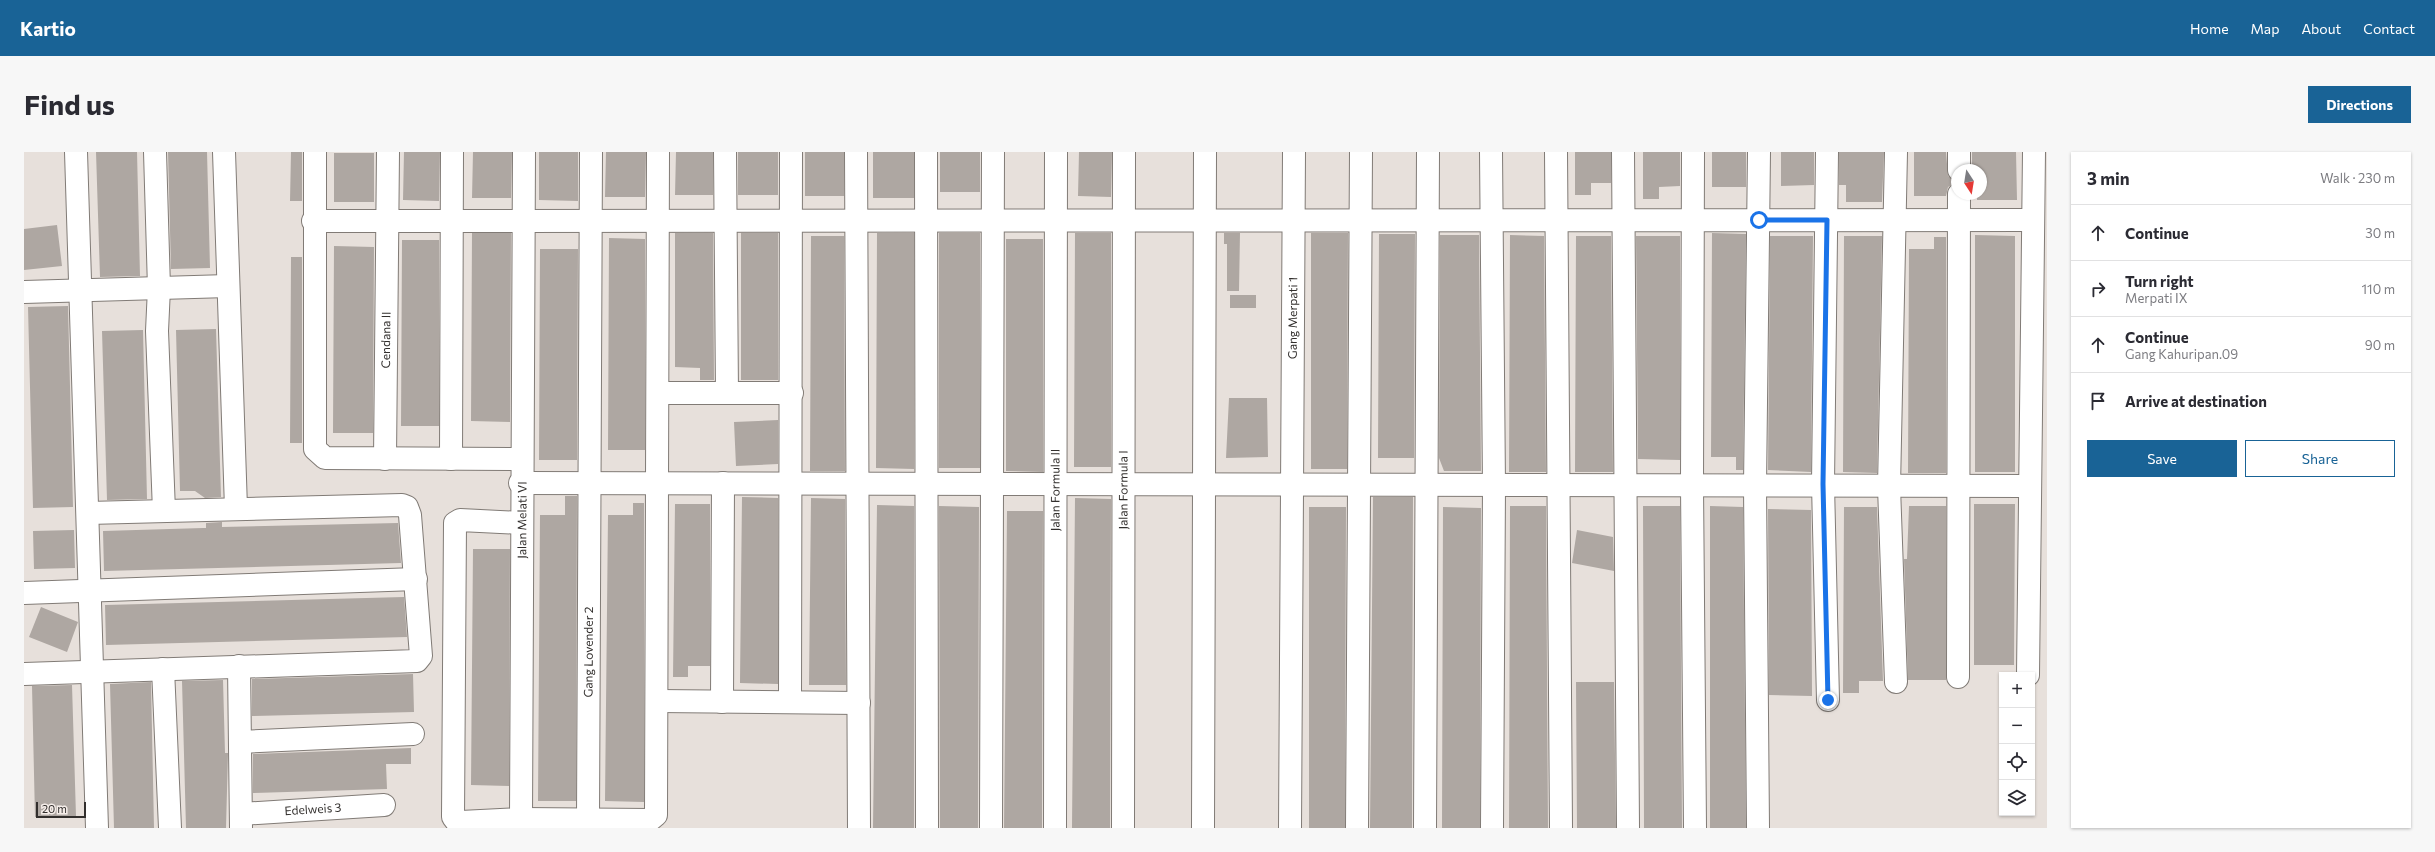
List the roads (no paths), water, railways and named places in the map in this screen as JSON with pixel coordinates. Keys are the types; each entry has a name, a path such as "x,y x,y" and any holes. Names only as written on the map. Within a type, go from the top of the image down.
{"street":[{"path":"76,152 97,828"},
{"path":"155,152 159,288 157,331 164,511"},
{"path":"224,152 236,508"},
{"path":"315,152 313,221 315,449 325,458 522,459"},
{"name":"Cendana II","path":"385,458 388,152"},
{"path":"451,459 452,152"},
{"name":"Jalan Melati VI","path":"521,819 522,523 520,483 522,459 524,152"},
{"name":"Gang Lovender 2","path":"588,820 588,483 591,152"},
{"path":"522,523 460,520 455,523 453,817 461,822 521,819 650,820 656,815 658,701 656,483 659,393 658,152"},
{"path":"725,152 727,393"},
{"path":"790,702 789,484 792,393 791,152"},
{"path":"856,152 856,484 859,828"},
{"path":"926,152 925,484 927,828"},
{"path":"991,828 993,152"},
{"name":"Jalan Formula II","path":"1055,828 1054,484 1056,152"},
{"name":"Jalan Formula I","path":"1123,828 1122,484 1124,152"},
{"path":"1203,828 1205,152"},
{"name":"Gang Merpati 1","path":"1290,828 1294,152"},
{"path":"1357,828 1361,152"},
{"path":"1425,828 1425,485 1428,152"},
{"path":"1491,152 1494,486 1492,828"},
{"path":"1556,152 1555,219 1559,485 1560,828"},
{"path":"1623,152 1622,220 1627,485 1628,828"},
{"path":"1693,152 1692,486 1696,828"},
{"path":"1758,828 1756,486 1759,152"},
{"path":"1827,152 1823,484 1828,700"},
{"path":"1896,152 1896,220 1889,487 1896,682"},
{"path":"1959,152 1959,164"},
{"path":"2028,672 2034,152"},
{"path":"1958,677 1957,486 1959,200"},
{"path":"313,221 1555,219 2033,220"},
{"path":"24,292 228,286"},
{"path":"659,393 792,393"},
{"path":"520,483 1292,484 1494,486 1756,486 1823,484 1889,487 2029,486"},
{"path":"722,702 723,484"},
{"path":"24,674 416,661 420,659 422,651 410,515 407,507 402,504 88,513"},
{"path":"24,593 416,579"},
{"path":"239,666 241,821"},
{"path":"163,669 170,828"},
{"path":"658,701 859,703"},
{"path":"240,742 413,734"},
{"name":"Edelweis 3","path":"241,821 384,805"}]}
